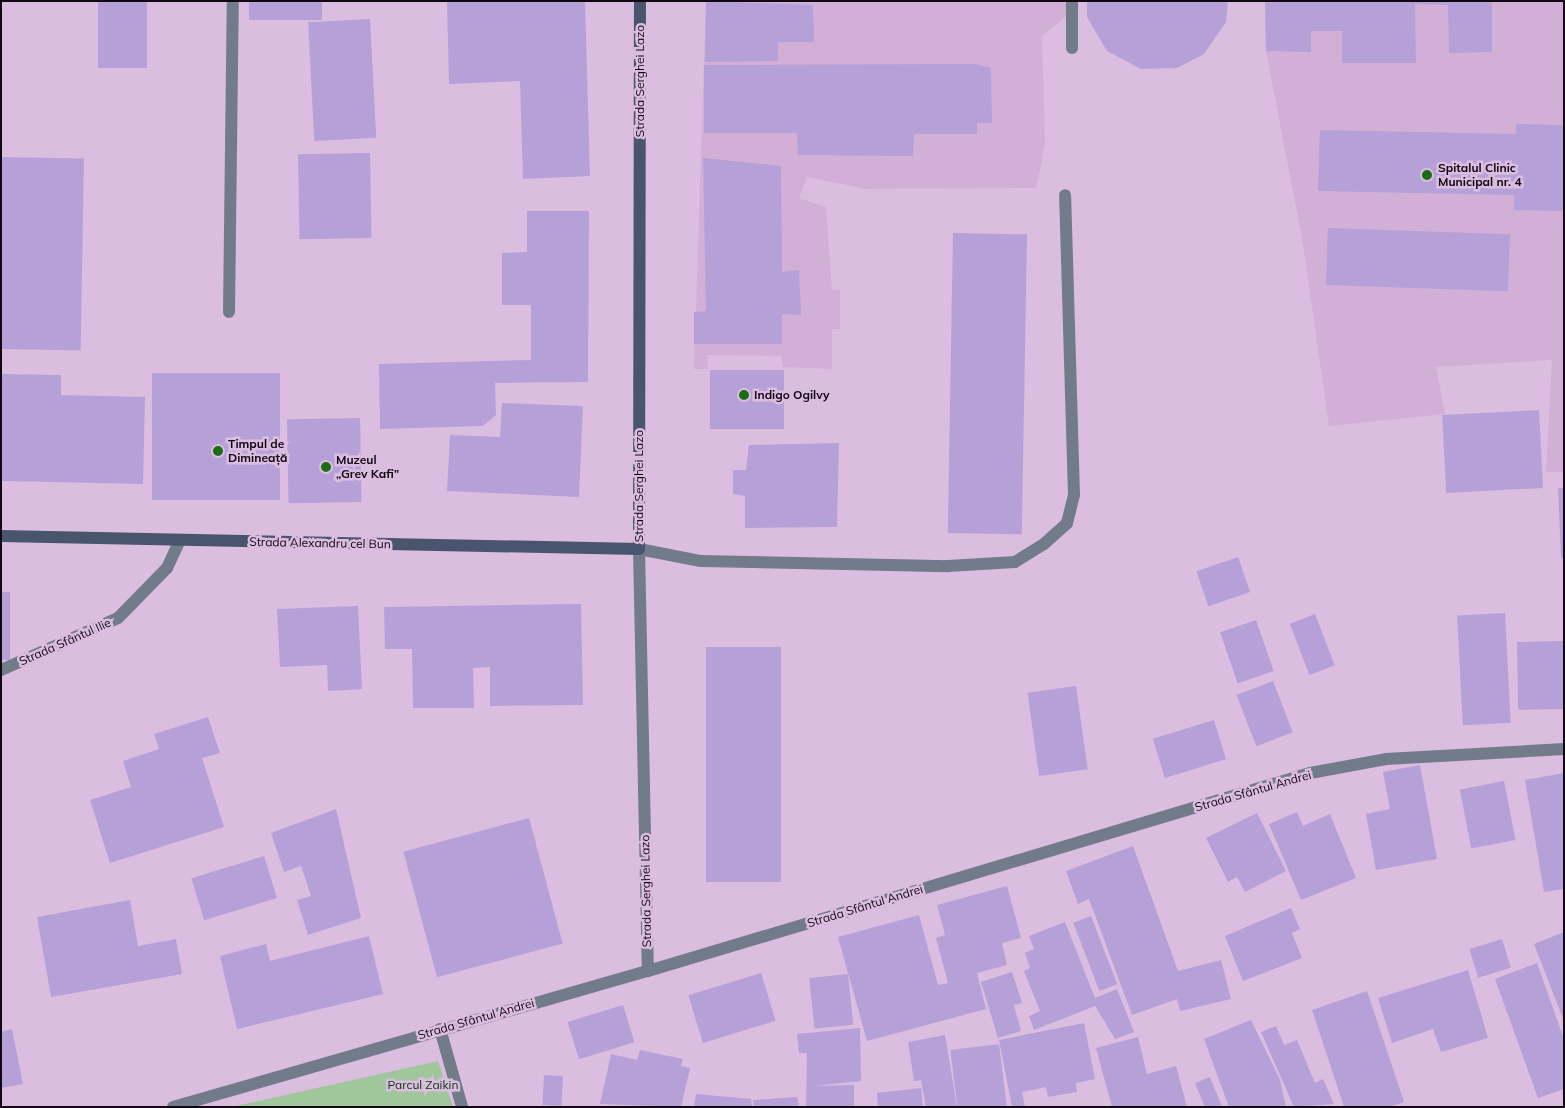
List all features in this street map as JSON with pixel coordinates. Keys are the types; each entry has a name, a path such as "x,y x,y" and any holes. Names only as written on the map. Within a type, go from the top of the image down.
{"main road":[{"name":"Strada Serghei Lazo","path":"639,549 640,1"},
{"name":"Strada Alexandru cel Bun","path":"1,536 639,549"}],"street":[{"path":"228,312 233,1"},
{"path":"1072,1 1072,48"},
{"path":"639,549 701,561 948,566 1016,562 1044,544 1067,523 1074,495 1066,195"},
{"name":"Strada Sfântul Ilie","path":"1,670 118,618 167,568 180,540"},
{"name":"Strada Serghei Lazo","path":"639,549 648,971"},
{"name":"Strada Sfântul Andrei","path":"173,1107 648,971 1310,773 1386,759 1564,749"},
{"path":"440,1029 462,1107"}],"shaded area":[{"path":"706,1 1067,1 1071,12 1042,36 1045,144 1036,188 866,189 807,177 799,198 826,207 832,289 840,290 840,329 832,329 832,369 782,367 782,356 707,355 708,369 694,369"},
{"name":"Spitalul Clinic Municipal nr. 4","path":"1265,1 1564,1 1564,472 1546,472 1552,360 1436,367 1445,414 1329,426 1303,244 1266,51"}],"green space":[{"name":"Parcul Zaikin","path":"438,1061 453,1107 231,1107"}],"building":[{"path":"98,1 147,1 147,68 98,68"},
{"path":"249,1 322,1 322,20 249,20"},
{"path":"447,1 585,1 590,176 523,179 520,81 449,84"},
{"path":"706,1 813,5 814,42 778,42 778,61 705,62"},
{"path":"1087,1 1228,1 1226,22 1204,54 1177,68 1141,69 1107,51 1087,17"},
{"path":"1265,1 1492,1 1492,52 1449,53 1448,5 1415,4 1416,63 1342,63 1342,31 1311,31 1311,52 1266,51"},
{"path":"370,19 376,138 314,141 308,22"},
{"path":"976,64 991,68 992,123 977,123 977,134 914,134 913,156 798,155 797,133 704,133 704,65"},
{"path":"1516,124 1564,125 1564,211 1514,210 1514,195 1318,191 1320,130 1516,134"},
{"path":"370,153 371,238 299,239 298,154"},
{"path":"1,157 84,158 81,350 1,349"},
{"path":"703,158 781,166 782,272 799,270 801,315 782,314 782,344 694,344 694,312 706,311"},
{"path":"527,211 589,211 588,382 495,383 496,415 483,426 380,429 379,364 531,360 531,305 502,305 502,253 527,252"},
{"path":"1328,228 1510,234 1508,291 1326,285"},
{"path":"953,233 1027,234 1022,534 948,533"},
{"path":"710,370 784,370 784,429 710,429"},
{"path":"152,373 280,373 280,500 152,500"},
{"path":"1,374 61,375 61,395 145,397 143,484 1,481"},
{"path":"502,403 583,406 579,497 447,491 450,435 500,437"},
{"path":"1539,410 1543,488 1446,493 1442,415"},
{"path":"360,418 361,502 288,503 287,419"},
{"path":"839,443 837,527 745,528 745,496 733,494 733,470 746,470 749,445"},
{"path":"1558,488 1564,488 1564,558 1561,558"},
{"path":"1238,557 1250,592 1208,606 1196,571"},
{"path":"1,592 10,592 10,660 1,660"},
{"path":"581,604 583,705 490,706 490,667 473,668 474,708 413,708 412,649 385,649 384,607"},
{"path":"358,606 362,689 328,691 327,665 280,667 277,609"},
{"path":"1505,613 1511,723 1463,725 1457,616"},
{"path":"1315,614 1335,665 1310,675 1290,624"},
{"path":"1256,620 1274,671 1238,683 1220,632"},
{"path":"1563,641 1564,709 1518,710 1517,642"},
{"path":"706,647 781,647 781,882 706,882"},
{"path":"1273,681 1293,732 1256,746 1237,695"},
{"path":"1076,686 1088,769 1039,776 1027,693"},
{"path":"208,717 220,753 202,758 224,827 110,863 90,800 131,787 123,761 159,749 154,734"},
{"path":"1214,720 1226,759 1165,778 1153,739"},
{"path":"1420,765 1437,859 1376,870 1366,814 1390,809 1383,772"},
{"path":"1564,773 1564,889 1544,892 1525,780"},
{"path":"1504,781 1515,840 1471,848 1460,790"},
{"path":"336,809 361,918 308,935 297,900 311,896 301,866 284,872 271,833"},
{"path":"1297,812 1303,826 1330,814 1356,878 1301,900 1269,824"},
{"path":"1257,813 1286,871 1245,892 1237,877 1228,882 1206,838"},
{"path":"529,818 563,944 437,977 403,852"},
{"path":"1133,846 1178,971 1221,960 1231,999 1180,1011 1177,999 1132,1015 1089,899 1078,904 1066,871"},
{"path":"264,856 277,898 204,920 191,878"},
{"path":"1007,886 1021,938 1002,943 1007,965 977,973 986,1009 867,1041 838,937 919,915 938,985 948,983 936,938 945,935 937,905"},
{"path":"130,900 138,946 176,939 182,974 51,997 37,917"},
{"path":"1291,908 1300,929 1292,933 1302,958 1243,981 1225,936"},
{"path":"1091,916 1117,984 1099,991 1073,923"},
{"path":"1065,922 1095,998 1117,989 1134,1032 1115,1039 1095,1006 1034,1030 1029,1016 1040,1011 1024,971 1030,968 1025,953 1034,949 1029,936"},
{"path":"1564,932 1564,1021 1534,944"},
{"path":"369,936 383,994 237,1029 220,956 266,944 270,961"},
{"path":"1502,939 1511,968 1478,978 1469,949"},
{"path":"1537,963 1564,1039 1564,1089 1538,1098 1495,979"},
{"path":"1468,970 1488,1038 1441,1052 1433,1029 1392,1043 1378,998"},
{"path":"1012,972 1022,1003 1014,1005 1021,1031 998,1038 981,982"},
{"path":"761,973 776,1021 703,1043 688,995"},
{"path":"848,974 853,1025 815,1029 809,978"},
{"path":"1367,991 1404,1102 1389,1107 1344,1107 1312,1010"},
{"path":"623,1005 634,1042 579,1059 568,1022"},
{"path":"1251,1020 1280,1080 1286,1107 1229,1107 1204,1039"},
{"path":"1084,1023 1095,1079 1076,1083 1077,1092 1048,1097 1046,1087 1022,1092 1025,1107 1012,1107 999,1040"},
{"path":"1276,1026 1284,1045 1297,1040 1315,1083 1323,1079 1334,1104 1294,1107 1261,1032"},
{"path":"860,1028 861,1081 814,1086 854,1085 854,1107 806,1107 807,1053 799,1053 797,1034"},
{"path":"12,1029 23,1084 1,1088 1,1032"},
{"path":"945,1035 957,1107 926,1107 921,1080 914,1081 908,1042"},
{"path":"1138,1037 1147,1074 1176,1066 1187,1107 1112,1107 1096,1048"},
{"path":"999,1044 1007,1107 957,1107 950,1050"},
{"path":"640,1050 683,1059 681,1066 690,1068 681,1107 600,1104 611,1054 637,1060"},
{"path":"544,1075 563,1076 561,1106 542,1105"},
{"path":"1210,1077 1222,1107 1205,1107 1195,1083"},
{"path":"921,1088 923,1107 878,1107 877,1093"},
{"path":"696,1094 751,1099 752,1107 694,1107"},
{"path":"797,1097 799,1107 754,1107 753,1100"}],"place":[{"name":"Spitalul Clinic Municipal nr. 4","path":"1427,175"},
{"name":"Indigo Ogilvy","path":"744,395"},
{"name":"Timpul de Dimineață","path":"218,451"},
{"name":"Muzeul „Grev Kafi”","path":"326,467"}]}
